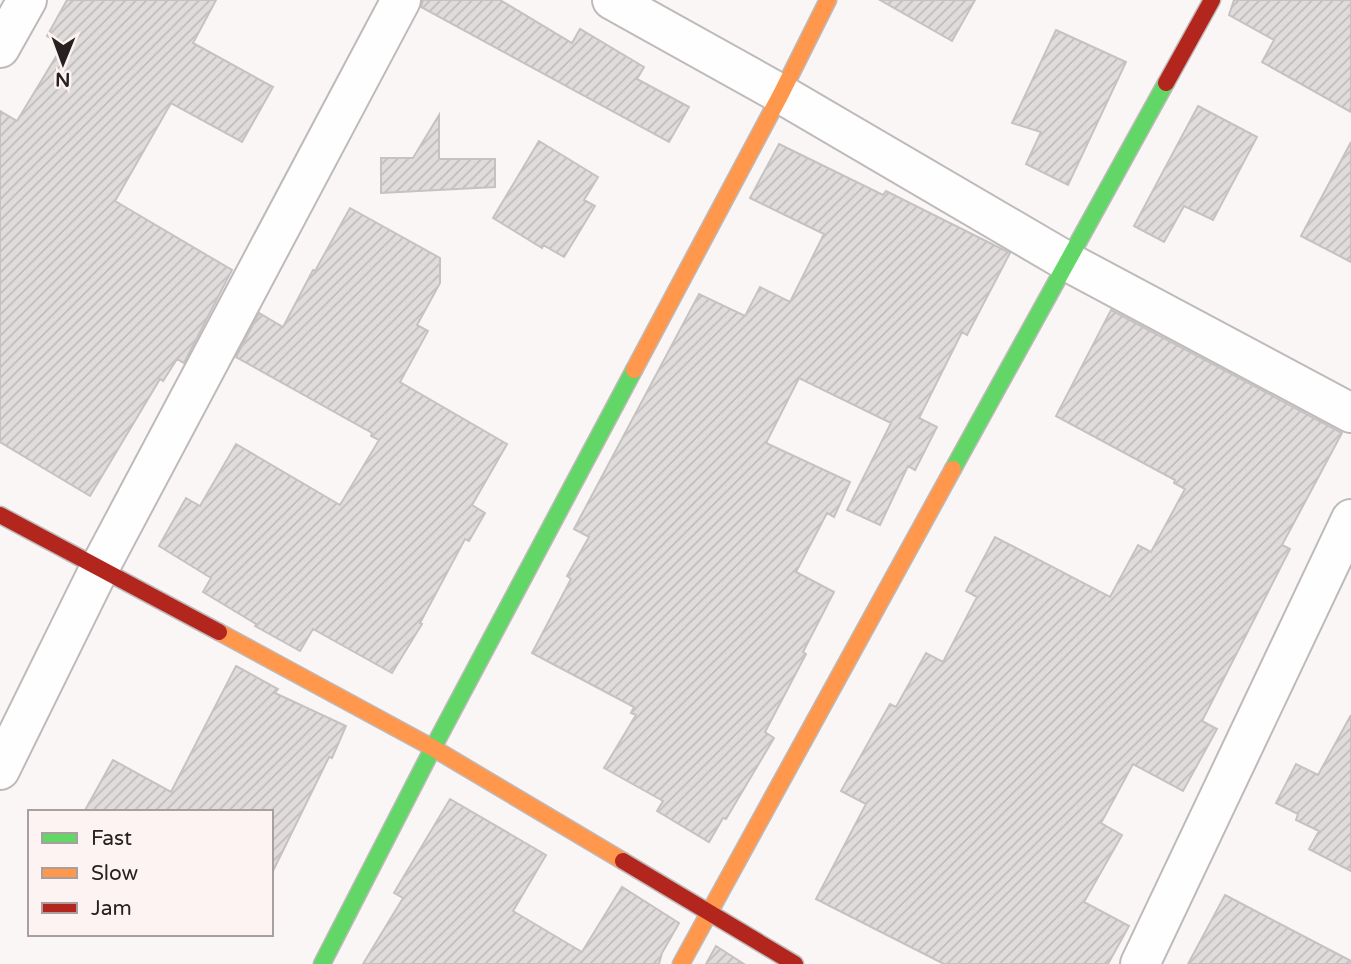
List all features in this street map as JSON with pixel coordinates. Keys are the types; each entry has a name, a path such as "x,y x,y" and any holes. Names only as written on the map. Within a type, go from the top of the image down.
{"street":[{"path":"0,48 27,0"},
{"path":"0,769 100,567 401,0"},
{"path":"612,0 781,94 1068,262 1351,413"},
{"path":"322,964 433,748 781,94 828,0"},
{"path":"681,964 1212,0"},
{"path":"0,516 100,567 433,748 795,964"},
{"path":"1140,964 1351,519"}],"building":[{"path":"67,0 216,0 193,43 273,87 242,142 171,103 115,201 232,270 184,363 177,359 163,381 160,379 90,496 0,442 0,111 17,121 63,45 47,36"},
{"path":"423,0 500,0 572,43 580,29 644,67 637,79 689,107 669,142 421,7"},
{"path":"880,0 975,0 952,41"},
{"path":"1234,0 1351,0 1351,112 1262,62 1274,40 1229,15"},
{"path":"1056,30 1126,62 1068,185 1026,164 1041,132 1012,123"},
{"path":"1198,106 1257,137 1213,220 1184,206 1164,242 1134,226"},
{"path":"439,115 439,159 495,159 495,187 381,193 381,158 413,158"},
{"path":"539,141 598,177 584,200 595,206 564,257 543,245 542,248 493,218"},
{"path":"1351,142 1351,262 1301,236"},
{"path":"779,144 883,195 886,191 1010,253 967,335 962,332 919,418 937,427 915,470 908,466 880,525 847,510 891,423 799,378 766,443 850,482 834,517 827,513 796,572 834,592 803,652 806,654 765,732 774,738 726,819 723,818 709,842 657,811 663,801 604,768 636,715 631,713 634,707 532,653 571,579 567,576 589,537 574,529 699,294 745,316 760,287 790,302 824,234 750,198"},
{"path":"350,208 440,258 440,283 417,325 428,331 400,382 507,444 472,505 485,513 469,541 465,539 420,623 422,624 392,673 313,629 300,651 203,592 211,578 159,546 186,498 200,506 236,444 340,505 379,440 371,436 372,433 236,357 259,313 283,327"},
{"path":"1111,310 1342,433 1282,545 1290,549 1202,721 1217,729 1183,791 1133,764 1101,823 1122,835 1084,902 1129,926 1108,964 944,964 816,899 866,804 841,791 890,704 896,707 926,653 943,662 977,597 966,591 995,537 1110,597 1138,545 1151,552 1185,489 1174,483 1175,480 1056,416"},
{"path":"236,666 278,689 275,693 346,726 273,871 273,810 85,810 113,760 171,792"},
{"path":"1351,715 1351,871 1309,849 1319,831 1296,820 1298,814 1276,803 1296,764 1318,775"},
{"path":"450,799 546,855 513,911 582,952 622,887 679,923 662,953 659,964 363,964 403,898 394,893"},
{"path":"1225,895 1351,961 1351,964 1188,964"},
{"path":"716,946 744,964 706,964"}],"traffic: fast":[{"path":"953,469 1166,83"},
{"path":"322,964 433,748 634,370"}],"traffic: slow":[{"path":"634,370 828,0"},
{"path":"681,964 953,469"},
{"path":"219,632 433,748 623,861"}],"traffic: jam":[{"path":"1166,83 1212,0"},
{"path":"0,515 219,632"},
{"path":"623,861 795,964"}]}
